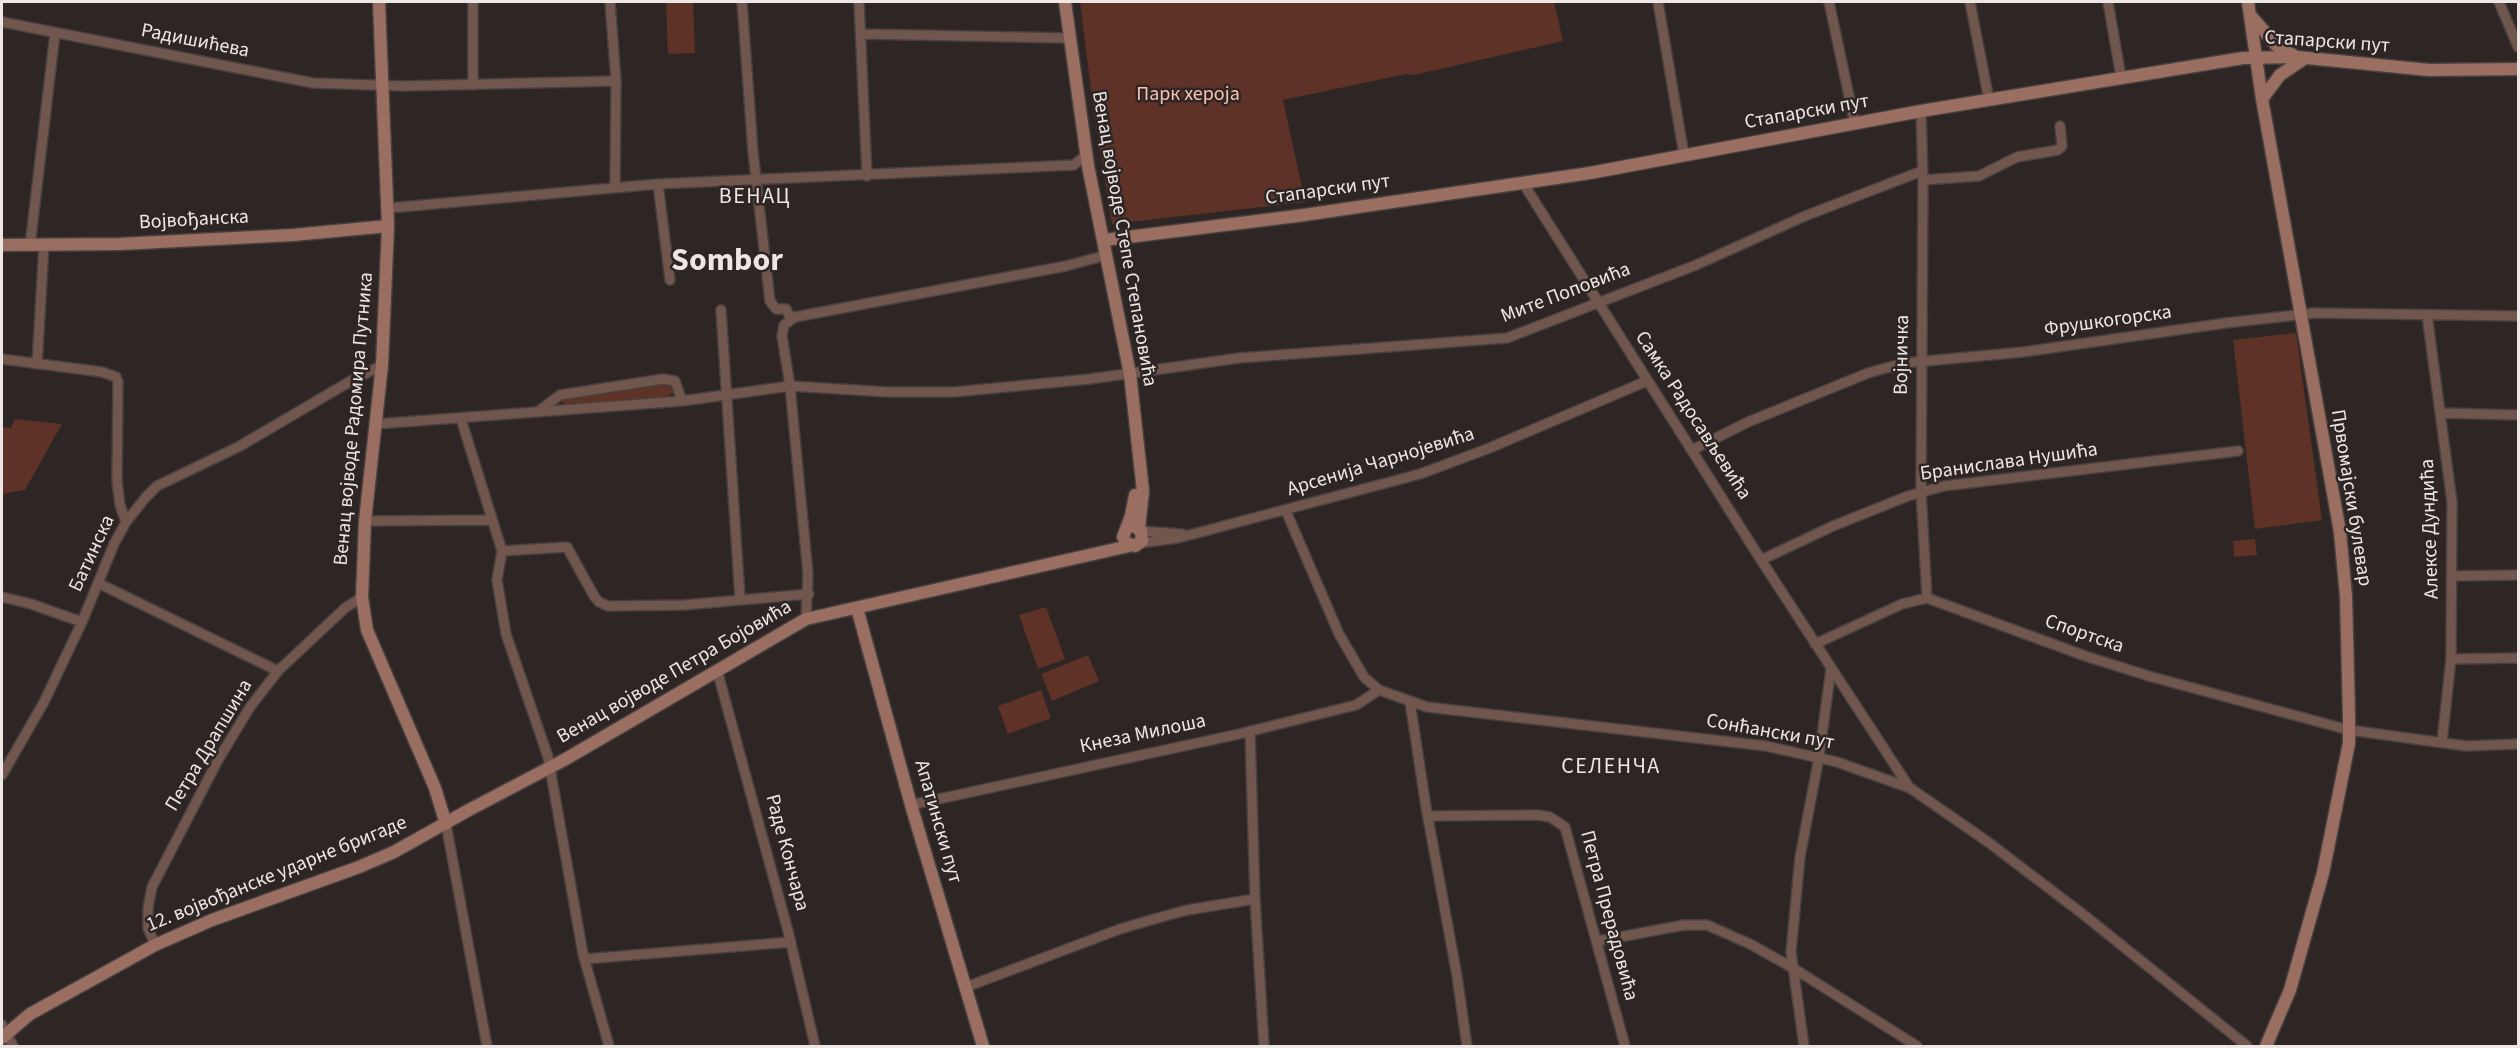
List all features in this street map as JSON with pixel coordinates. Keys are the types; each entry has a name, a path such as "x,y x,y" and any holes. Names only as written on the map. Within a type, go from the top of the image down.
{"main road":[{"name":"Венац војводе Радомира Путника","path":"379,2 389,208 382,365 365,521 362,597 367,630 435,788 446,824"},
{"name":"Венац војводе Степе Степановића","path":"1065,2 1068,38 1086,155 1130,374 1140,483 1136,490 1133,536"},
{"name":"Првомајски булевар","path":"2248,2 2262,99 2340,532 2346,596 2349,730 2349,743 2323,873 2290,990 2266,1047"},
{"path":"2250,15 2277,46 2301,57 2280,75 2262,99"},
{"name":"Стапарски пут","path":"1104,240 1298,216 1523,183 1920,111 2256,57 2301,57 2429,70 2518,69"},
{"name":"Војвођанска","path":"2,245 44,246 293,235 388,226"},
{"name":"Венац војводе Петра Бојовића","path":"446,824 806,620 1076,558 1085,550 1133,536"},
{"name":"Апатински пут","path":"857,608 910,805 983,1047"},
{"name":"12. војвођанске ударне бригаде","path":"3,1032 30,1014 155,945 212,920 359,867 394,852 446,824"}],"street":[{"path":"472,85 473,2"},
{"path":"610,2 616,81 615,187"},
{"path":"742,2 756,178 770,301 776,309 786,309 788,322 782,336 790,386 809,594 806,620"},
{"path":"859,2 867,176"},
{"path":"1658,2 1684,155"},
{"path":"1829,2 1855,124"},
{"path":"1970,2 1989,100"},
{"path":"2108,2 2121,77"},
{"path":"2499,2 2518,47"},
{"name":"Радишићева","path":"2,22 313,83 384,86 616,81"},
{"path":"30,246 55,33"},
{"path":"862,34 1068,38"},
{"name":"Војничка","path":"1920,111 1923,175 1921,492 1927,598"},
{"name":"Мите Поповића","path":"376,424 682,401 790,386 888,392 954,392 1042,385 1239,358 1507,338 1696,265 1805,216 1923,175 1979,176 2017,157 2058,150 2062,146 2060,126"},
{"path":"389,208 658,184 1074,165 1086,155"},
{"path":"1074,165 1091,177"},
{"name":"Самка Радосављевића","path":"1523,183 1761,560 1910,788"},
{"path":"658,184 670,280"},
{"path":"37,364 44,246"},
{"path":"788,322 1066,266 1107,255"},
{"path":"721,310 740,598"},
{"name":"Фрушкогорска","path":"1692,450 1748,422 1868,373 1887,366 1921,360 2023,352 2314,313 2518,316"},
{"name":"Алексе Дундића","path":"2427,315 2442,413 2452,502 2451,659 2442,742"},
{"path":"2,359 102,372 116,377 118,382 117,482 120,506 126,522"},
{"name":"Батинска","path":"2,775 44,702 82,622 114,544 126,522 157,486 240,446 382,365"},
{"path":"540,410 560,395 663,379 675,381 682,401"},
{"name":"Арсенија Чарнојевића","path":"1133,536 1187,535 1286,511 1420,474 1487,449 1647,381"},
{"path":"2442,413 2518,415"},
{"path":"461,419 502,551 497,580 506,634 550,767 585,959 609,1047"},
{"name":"Бранислава Нушића","path":"1761,560 1814,534 1921,492 1944,486 2238,451"},
{"path":"1286,511 1339,634 1364,677 1379,690"},
{"path":"365,521 492,520"},
{"path":"502,551 567,547 599,602 608,606 684,605 740,598 809,594"},
{"path":"2453,576 2518,575"},
{"path":"98,583 278,671"},
{"path":"2,597 31,604 82,622"},
{"name":"Петра Драпшина","path":"155,945 148,928 148,908 152,887 218,760 250,707 278,671 345,608 362,597"},
{"path":"1815,644 1902,604 1927,598"},
{"name":"Спортска","path":"1927,598 2088,657 2152,677 2349,730 2466,746 2518,744"},
{"path":"2451,659 2518,658"},
{"path":"1804,1047 1791,952 1800,856 1819,757 1831,669"},
{"name":"Раде Кончара","path":"717,670 791,942 815,1047"},
{"name":"Сонћански пут","path":"1379,690 1426,707 1766,746 1819,757 1910,788 1988,842 2084,915 2247,1047"},
{"name":"Кнеза Милоша","path":"910,805 1250,731 1356,705 1379,690"},
{"path":"1410,702 1467,1047"},
{"path":"1250,731 1255,899 1264,1047"},
{"name":"Петра Прерадовића","path":"1428,816 1538,814 1557,820 1565,827 1598,941 1624,1047"},
{"path":"446,824 487,1047"},
{"path":"966,987 1154,919 1187,910 1255,899"},
{"path":"1598,941 1696,924 1707,925 1750,944 1793,968 1917,1047"},
{"path":"585,959 791,942"},
{"path":"3,1032 13,1047"}],"green space":[{"path":"666,2 693,2 695,53 668,54"},
{"name":"Парк хероја","path":"1080,2 1554,2 1563,41 1414,75 1406,74 1283,100 1305,202 1112,224 1093,105"},
{"path":"2296,333 2322,520 2255,529 2233,340"},
{"path":"664,381 672,385 674,391 666,399 565,405 562,402 563,398"},
{"path":"15,419 62,424 25,490 2,494 2,427 11,428"},
{"path":"2255,539 2257,555 2234,557 2233,541"},
{"path":"1046,607 1065,659 1038,669 1019,615"},
{"path":"1088,655 1099,681 1052,701 1041,674"},
{"path":"1041,690 1051,718 1008,734 998,706"}],"district":[{"name":"ВЕНАЦ","path":"755,198"},
{"name":"Sombor","path":"727,263"},
{"name":"СЕЛЕНЧА","path":"1611,768"}]}
